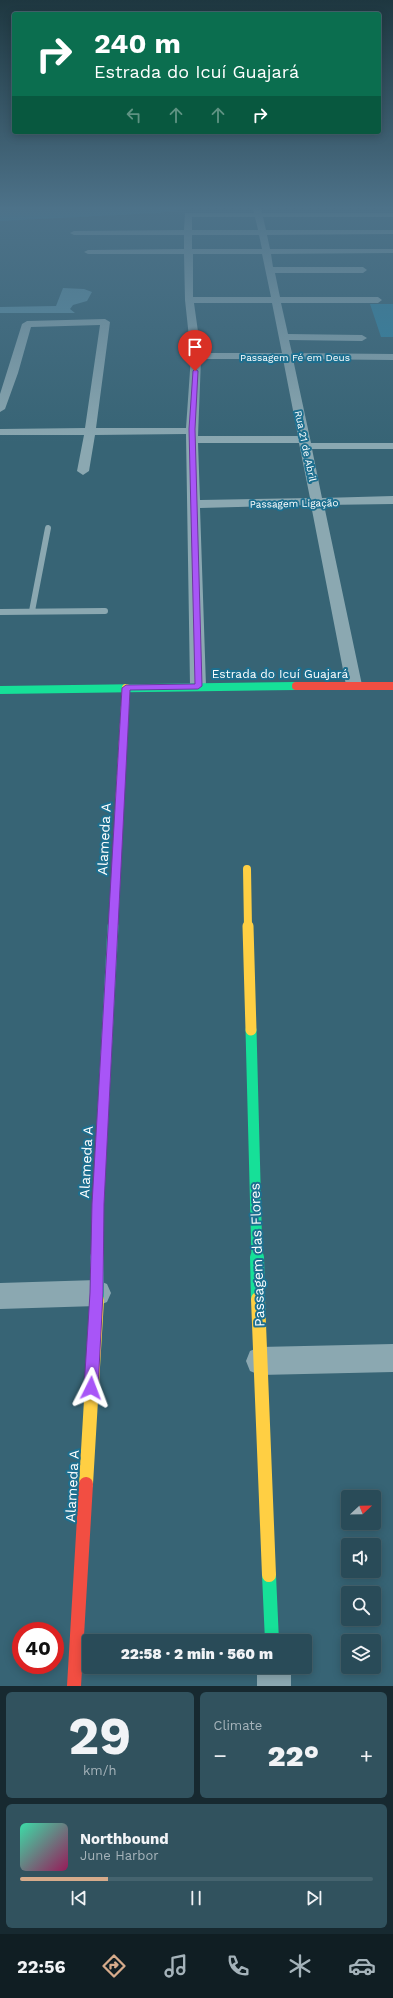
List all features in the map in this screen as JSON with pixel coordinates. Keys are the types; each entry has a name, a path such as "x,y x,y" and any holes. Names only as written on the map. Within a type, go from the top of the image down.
{"street":[{"path":"189,286 189,300 196,356 192,435 198,686"},
{"name":"Rua 21 de Abril","path":"273,286 354,685"},
{"path":"189,300 378,300"},
{"path":"0,409 13,373 27,324 105,322 83,471"},
{"path":"284,337 362,338"},
{"name":"Passagem Fé em Deus","path":"196,356 393,357"},
{"path":"0,432 90,431 192,435 305,443 393,446"},
{"name":"Passagem Ligação","path":"194,504 317,503 393,500"},
{"name":"Estrada do Icuí Guajará","path":"0,690 198,686 393,686"},
{"name":"Alameda A","path":"74,1686 97,1293 98,1204 126,688"},
{"name":"Passagem das Flores","path":"247,869 260,1361 272,1634"},
{"path":"0,1296 97,1293"},
{"path":"260,1361 393,1358"},
{"path":"274,1674 274,1686"}],"lane":[{"path":"32,611 48,528"},
{"path":"0,612 105,611"}],"shaded area":[{"path":"63,288 84,289 92,292 87,301 73,305 70,309 75,313 0,313 0,307 56,306"},
{"path":"370,304 393,304 393,337 381,337"}],"traffic: fast":[{"path":"0,690 296,686"},
{"path":"97,1300 98,1204 119,808"},
{"path":"251,1030 258,1299"},
{"path":"269,1575 272,1634"}],"traffic: slow":[{"path":"119,808 126,688"},
{"path":"247,869 251,1030"},
{"path":"258,1299 269,1575"},
{"path":"86,1484 97,1300"}],"traffic: jam":[{"path":"296,686 393,686"},
{"path":"74,1686 86,1484"}],"route":[{"path":"91,1388 97,1293 98,1204 126,688 198,686 192,429 195,371"}]}
